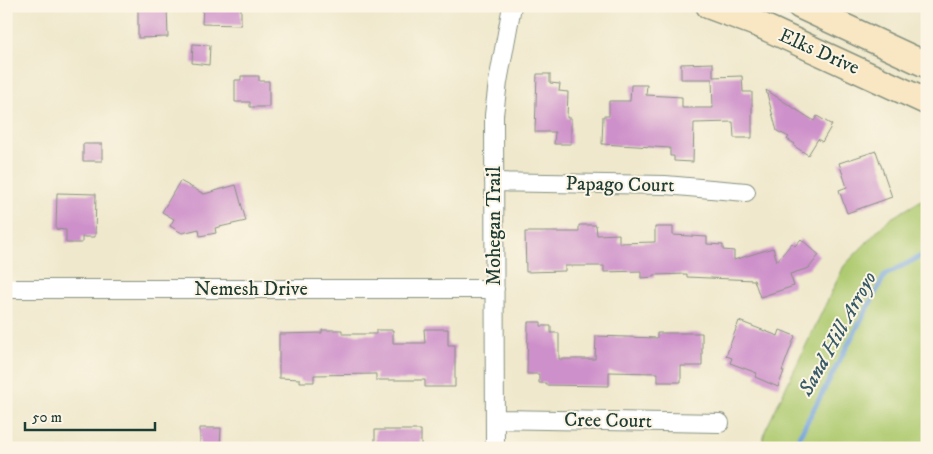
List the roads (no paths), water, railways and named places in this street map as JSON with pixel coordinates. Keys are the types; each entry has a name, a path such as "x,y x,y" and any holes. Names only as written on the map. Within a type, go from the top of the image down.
{"main road":[{"name":"Elks Drive","path":"709,6 760,25 927,102"},
{"name":"Elks Drive","path":"800,6 927,65"}],"street":[{"name":"Mohegan Trail","path":"495,448 495,99 512,6"},
{"name":"Papago Court","path":"494,182 665,185 746,192"},
{"name":"Nemesh Drive","path":"6,289 495,289"},
{"name":"Cree Court","path":"495,419 720,423"}],"waterway":[{"name":"Sand Hill Arroyo","path":"797,448 799,437 885,275 927,253"}]}
